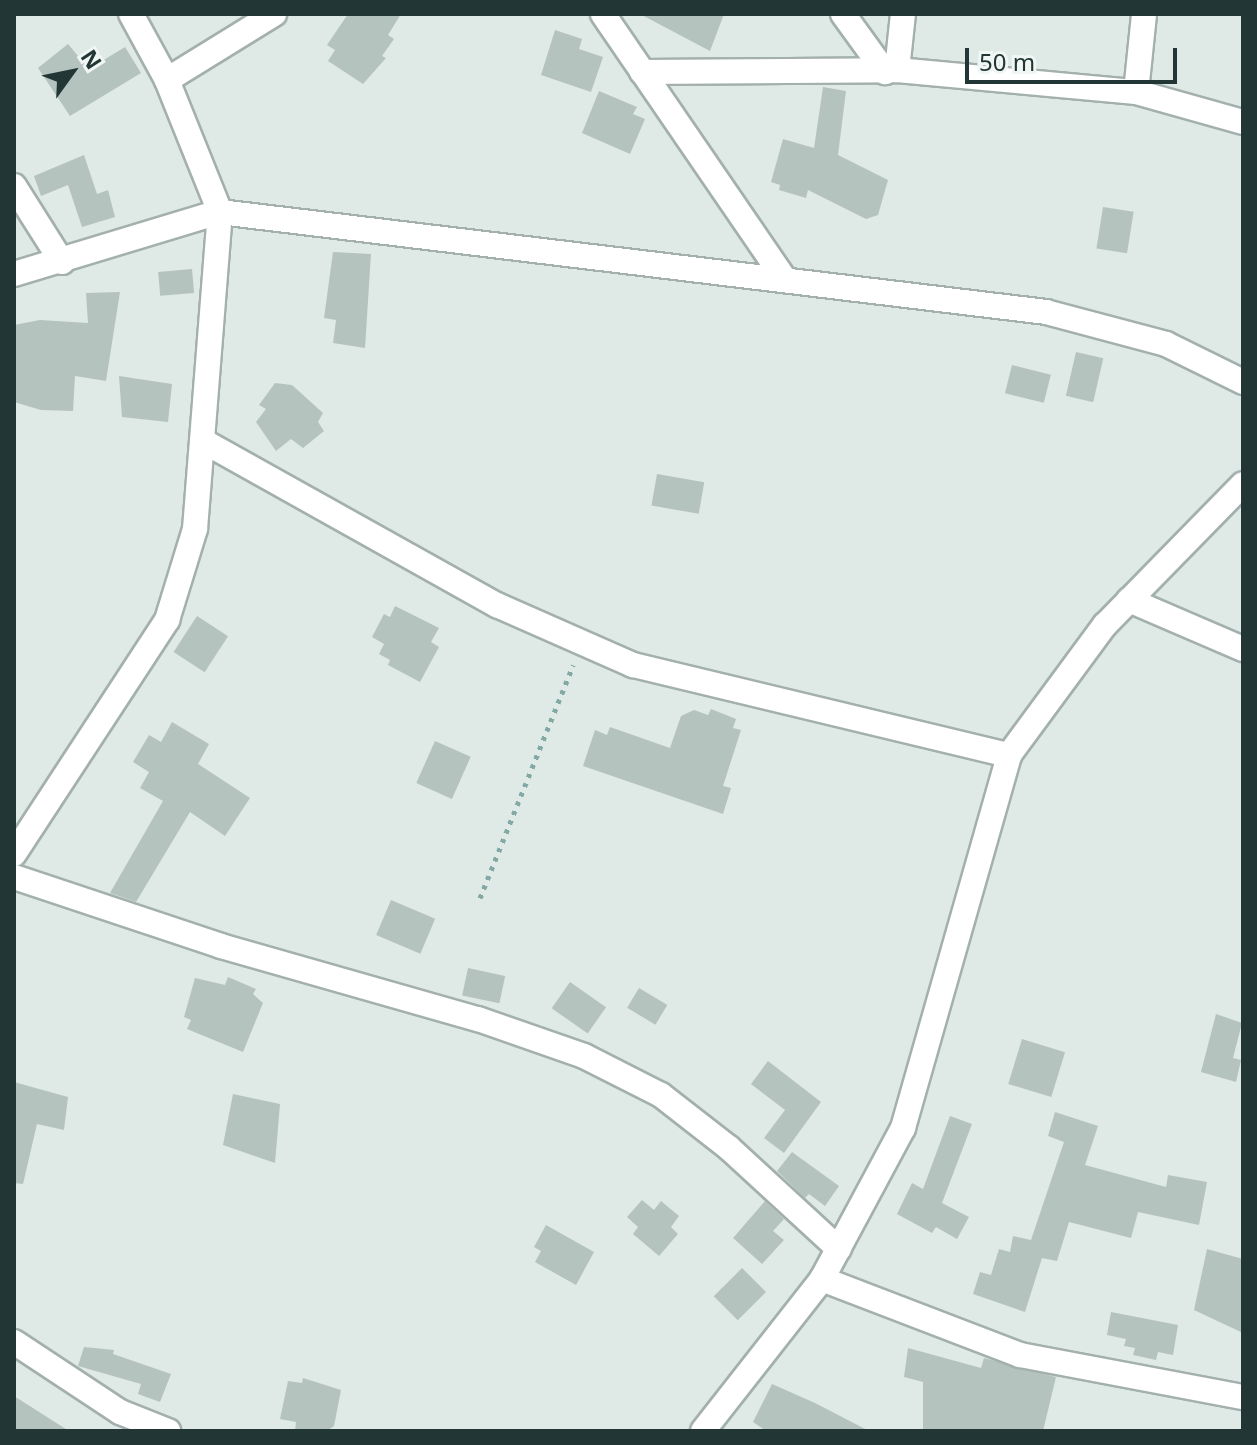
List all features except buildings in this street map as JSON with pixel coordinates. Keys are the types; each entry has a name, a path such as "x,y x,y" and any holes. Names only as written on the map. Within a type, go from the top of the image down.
{"street":[{"path":"14,854 167,620 195,529 220,212 167,80 131,14"},
{"path":"167,80 274,14"},
{"path":"603,14 785,280"},
{"path":"843,14 891,71"},
{"path":"891,71 903,14"},
{"path":"1136,92 1144,14"},
{"path":"642,72 891,71 1136,92 1243,122"},
{"path":"14,186 62,262"},
{"path":"14,274 220,212 1046,312 1166,344 1243,382"},
{"path":"203,441 497,605 633,665 1009,755"},
{"path":"714,1427 822,1279 903,1128 1009,755 1027,725 1129,600 1243,484"},
{"path":"1129,600 1243,649"},
{"path":"14,877 135,919 584,1056 661,1095 729,1148 839,1249"},
{"path":"822,1279 1020,1355 1243,1397"},
{"path":"14,1342 120,1412 168,1431"}],"path":[{"path":"480,898 583,642"}]}
